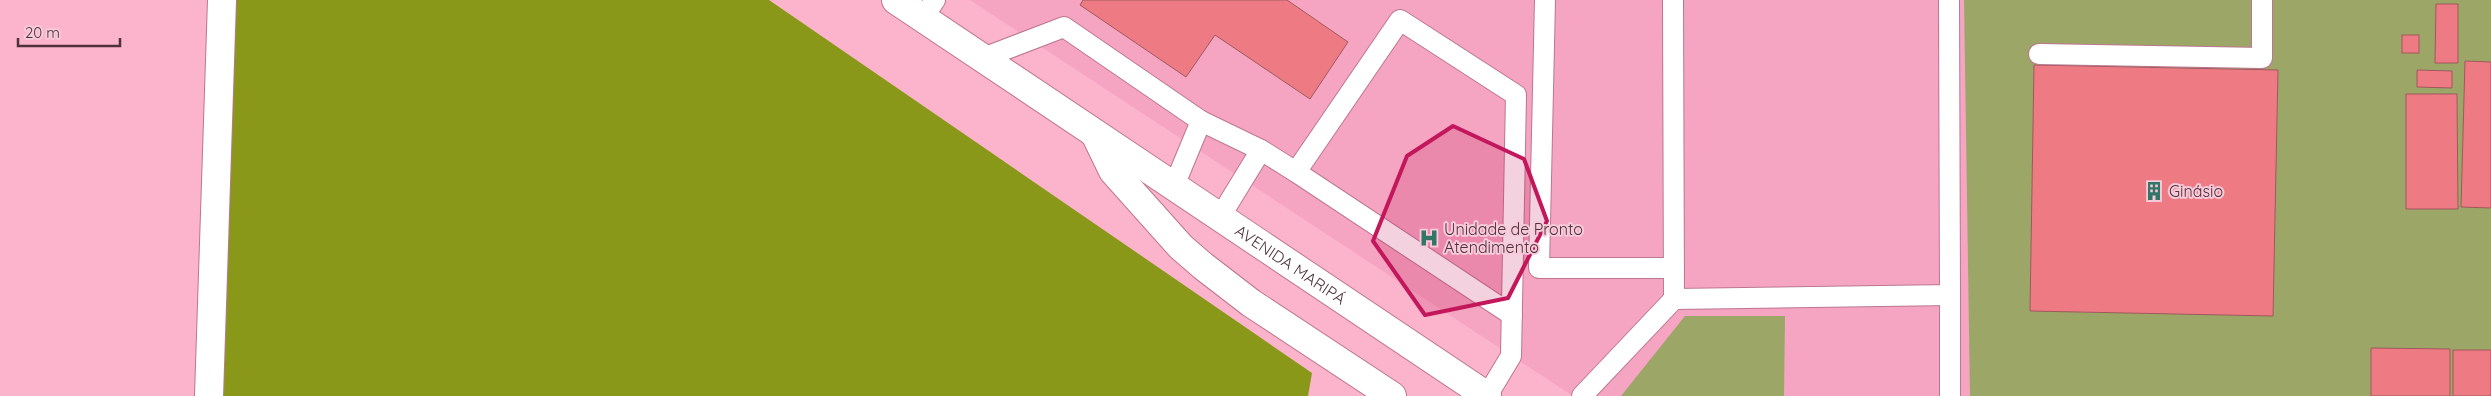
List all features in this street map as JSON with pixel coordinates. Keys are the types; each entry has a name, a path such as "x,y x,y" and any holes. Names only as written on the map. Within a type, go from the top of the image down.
{"main road":[{"path":"209,396 222,0"},
{"name":"AVENIDA MARIPÁ","path":"896,0 929,9 983,58 1487,396"},
{"name":"AVENIDA MARIPÁ","path":"1094,133 1114,171 1181,247 1252,303 1392,396"}],"lane":[{"path":"1545,0 1540,268 1674,268"},
{"path":"1582,396 1674,299 1673,0"},
{"path":"1950,0 1950,396"},
{"path":"2039,54 2262,58 2262,0"},
{"path":"1296,172 1400,20 1516,95 1511,356 1487,396"},
{"path":"983,58 1064,27 1202,121 1261,150 1512,315"},
{"path":"1174,186 1202,121"},
{"path":"1220,217 1261,150"},
{"path":"1674,299 1950,295"}],"highlighted area":[{"path":"1453,126 1524,159 1547,221 1508,298 1425,315 1373,241 1407,156"}],"shaded area":[{"path":"970,0 2491,0 2491,396 1573,396"}],"green space":[{"path":"222,0 769,0 1312,373 1308,396 209,396"},
{"path":"1964,0 2491,0 2491,396 1970,396"},
{"path":"1685,316 1785,316 1784,396 1621,396"}],"building":[{"path":"1083,0 1287,0 1348,42 1310,99 1215,35 1186,77 1080,5"},
{"path":"2436,4 2458,4 2458,63 2435,63"},
{"path":"2402,35 2419,35 2419,53 2402,53"},
{"path":"2465,61 2491,62 2491,208 2461,207"},
{"name":"Ginásio","path":"2034,65 2278,70 2273,316 2030,311"},
{"path":"2417,70 2452,71 2452,88 2417,87"},
{"path":"2406,94 2457,94 2458,209 2406,209"},
{"path":"2371,348 2450,349 2450,396 2371,396"},
{"path":"2453,350 2491,350 2491,396 2453,396"}],"place":[{"name":"Ginásio","path":"2154,191"},
{"name":"Unidade de Pronto Atendimento","path":"1429,238"}]}
